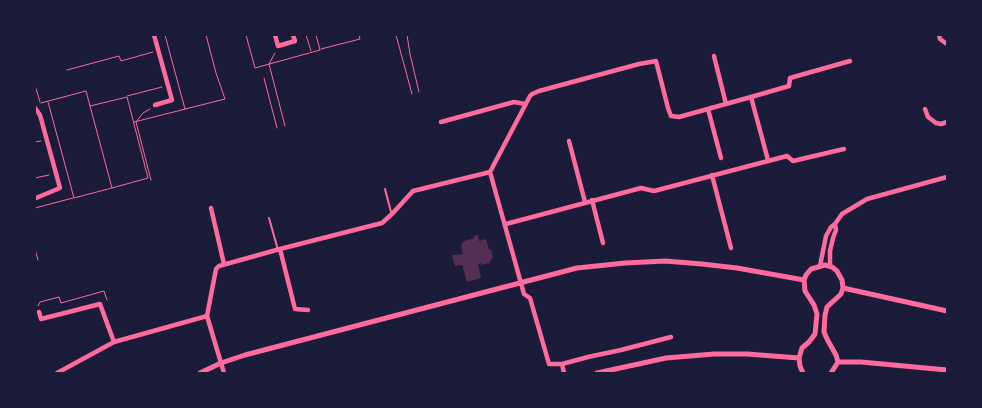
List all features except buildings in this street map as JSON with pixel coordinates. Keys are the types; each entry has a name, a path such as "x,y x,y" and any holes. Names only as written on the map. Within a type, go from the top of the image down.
{"street":[{"path":"154,35 172,100 155,105"},
{"path":"275,35 278,46 295,41 294,35"},
{"path":"939,35 940,39 947,44"},
{"path":"714,56 726,104"},
{"path":"671,337 562,364 549,364 530,298 524,294 490,172 525,104 532,94 539,91 656,61 671,116 679,117 789,86 790,78 850,61"},
{"path":"751,97 768,160"},
{"path":"441,122 514,102 525,104"},
{"path":"35,106 40,115 60,188 36,198"},
{"path":"708,109 721,158"},
{"path":"925,109 928,117 936,123 947,122"},
{"path":"569,141 585,202"},
{"path":"506,224 642,188 654,191 768,160 787,156 793,161 844,149"},
{"path":"224,373 207,316 216,270 219,266 382,223 413,191 490,172"},
{"path":"712,175 731,248"},
{"path":"820,266 826,236 842,214 867,199 947,178"},
{"path":"592,200 603,243"},
{"path":"211,208 224,264"},
{"path":"830,266 830,251 836,230 835,224"},
{"path":"279,250 295,309 308,310"},
{"path":"200,373 245,355 585,266 665,261 702,264 804,280"},
{"path":"804,373 798,358 802,348 813,337 816,323 816,311 814,304 805,291 804,280 808,272 815,267 825,265 830,266 840,274 843,288 838,298 827,307 824,332 838,362 831,373"},
{"path":"843,288 947,310"},
{"path":"39,312 41,319 100,304 114,342"},
{"path":"57,373 114,342 207,316"},
{"path":"598,373 659,360 714,354 747,354 798,358"},
{"path":"838,362 861,362 947,370"},
{"path":"562,364 564,373"}],"lane":[{"path":"385,189 392,214"},
{"path":"269,218 279,250"}],"path":[{"path":"165,35 185,109"},
{"path":"135,122 225,99 206,35"},
{"path":"246,35 255,68 360,39 359,35"},
{"path":"306,35 311,52"},
{"path":"316,35 320,50"},
{"path":"396,35 412,94"},
{"path":"407,35 419,92"},
{"path":"278,46 269,64 285,126"},
{"path":"67,70 119,56 121,61 153,52"},
{"path":"264,78 277,128"},
{"path":"35,85 40,103"},
{"path":"90,106 162,87"},
{"path":"35,106 86,91 112,188"},
{"path":"127,97 151,180"},
{"path":"48,101 74,198"},
{"path":"135,122 142,113 155,105"},
{"path":"35,208 148,178 135,122"},
{"path":"35,142 42,140"},
{"path":"35,178 51,174"},
{"path":"35,249 38,260"},
{"path":"35,306 38,306 40,302 59,297 60,303 104,291 107,300"}]}
